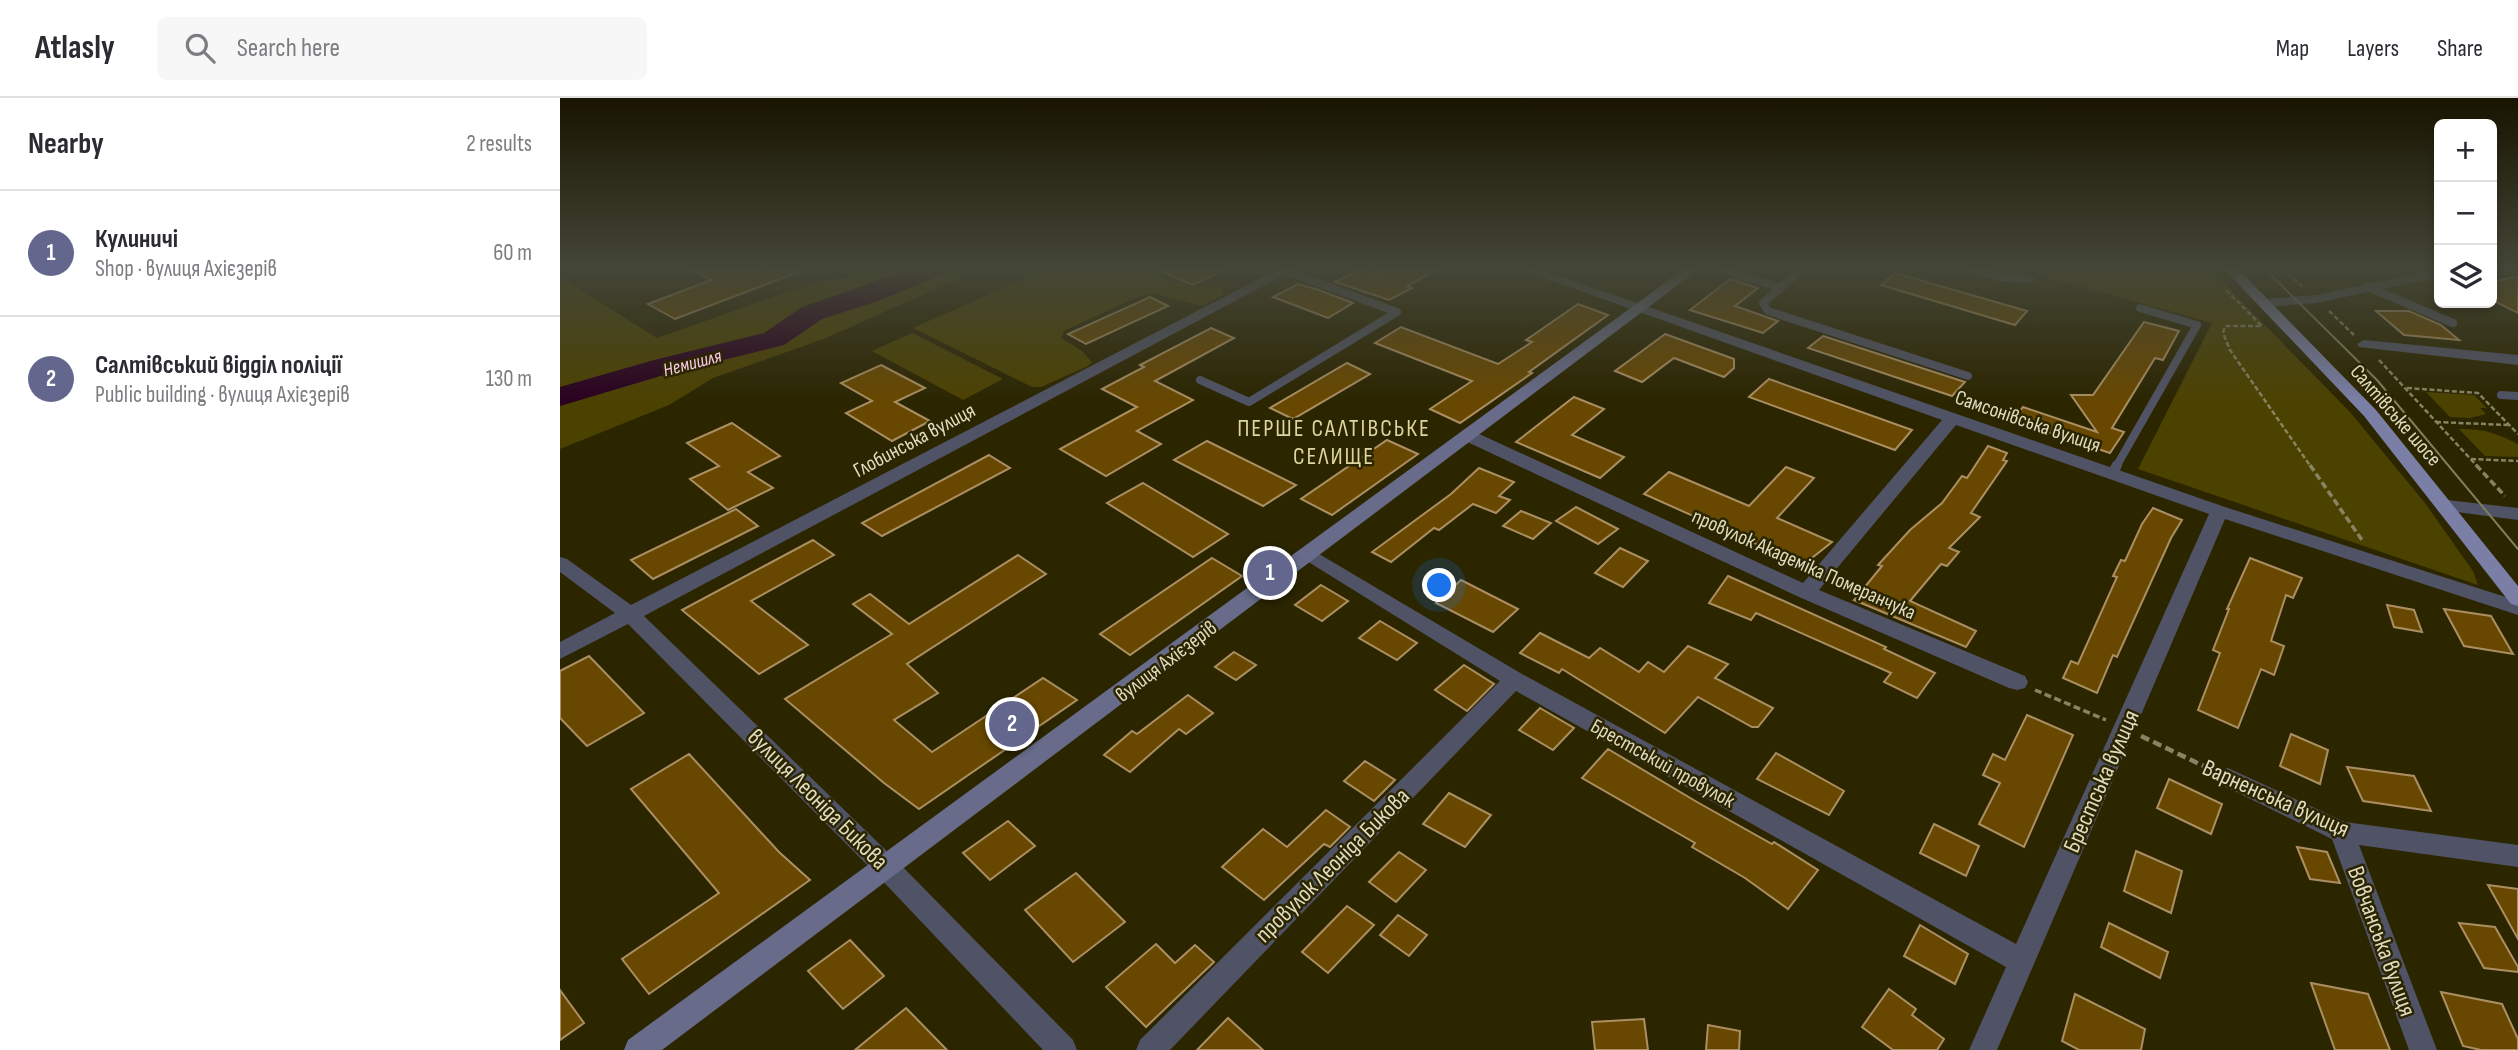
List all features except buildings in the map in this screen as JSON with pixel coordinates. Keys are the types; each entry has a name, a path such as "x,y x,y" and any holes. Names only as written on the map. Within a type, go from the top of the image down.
{"main road":[{"name":"вулиця Ахієзерів","path":"638,1050 1634,313"},
{"name":"Салтівське шосе","path":"2275,313 2370,413 2447,506 2518,599"}],"street":[{"name":"Глобинська вулиця","path":"560,651 1205,313"},
{"name":"Самсонівська вулиця","path":"1649,313 2219,511 2518,608"},
{"path":"2364,344 2518,360"},
{"path":"1806,592 1952,419"},
{"name":"провулок Академіка Померанчука","path":"1469,436 1806,592 2017,682"},
{"path":"2447,506 2515,509"},
{"name":"Брестська вулиця","path":"1983,1050 2219,511"},
{"name":"Брестський провулок","path":"1309,554 1514,680 2022,962"},
{"name":"вулиця Леоніда Бикова","path":"560,563 631,615 886,867 1063,1050"},
{"name":"провулок Леоніда Бикова","path":"1150,1050 1514,680"},
{"name":"Варненська вулиця","path":"2228,778 2342,832 2518,856"},
{"name":"Вовчанська вулиця","path":"2342,832 2423,1050"}],"lane":[{"path":"1200,380 1249,402 1395,313"},
{"path":"1775,313 1968,376"},
{"path":"2112,474 2197,325 2158,313"},
{"path":"2428,313 2453,323"},
{"path":"2501,395 2518,396"}],"path":[{"path":"2249,313 2262,327 2225,327 2223,333 2230,350 2379,563"},
{"path":"2331,313 2364,344 2515,509"},
{"path":"2405,388 2478,393 2518,434"},
{"path":"2437,422 2510,425"},
{"path":"2470,459 2518,461"},
{"path":"2017,682 2124,728"},
{"name":"Варненська вулиця","path":"2124,728 2228,778"}],"shaded area":[{"path":"560,313 618,313 657,338 727,313 881,313 826,338 713,378 669,405 560,449"},
{"path":"946,313 1102,313 1064,331 1061,338 1082,351 1092,362 1041,387 1032,387 913,328"},
{"path":"2177,313 2253,313 2350,412 2425,503 2473,571 2478,585 2138,469 2212,323"},
{"path":"912,333 1003,379 963,400 872,351"},
{"path":"2426,392 2474,395 2487,408 2480,408 2486,414 2470,418 2450,417"},
{"path":"2459,429 2497,434 2510,440 2518,444 2518,457 2485,456"}],"waterway":[{"name":"Немишля","path":"560,397 664,366 774,339 811,313"}],"tram line":[{"path":"2310,313 2377,380 2518,549"}],"place":[{"name":"Кулиничі","path":"1270,573"},
{"name":"Салтівський відділ поліції","path":"1012,724"}],"district":[{"name":"ПЕРШЕ САЛТІВСЬКЕ СЕЛИЩЕ","path":"1334,442"}]}
